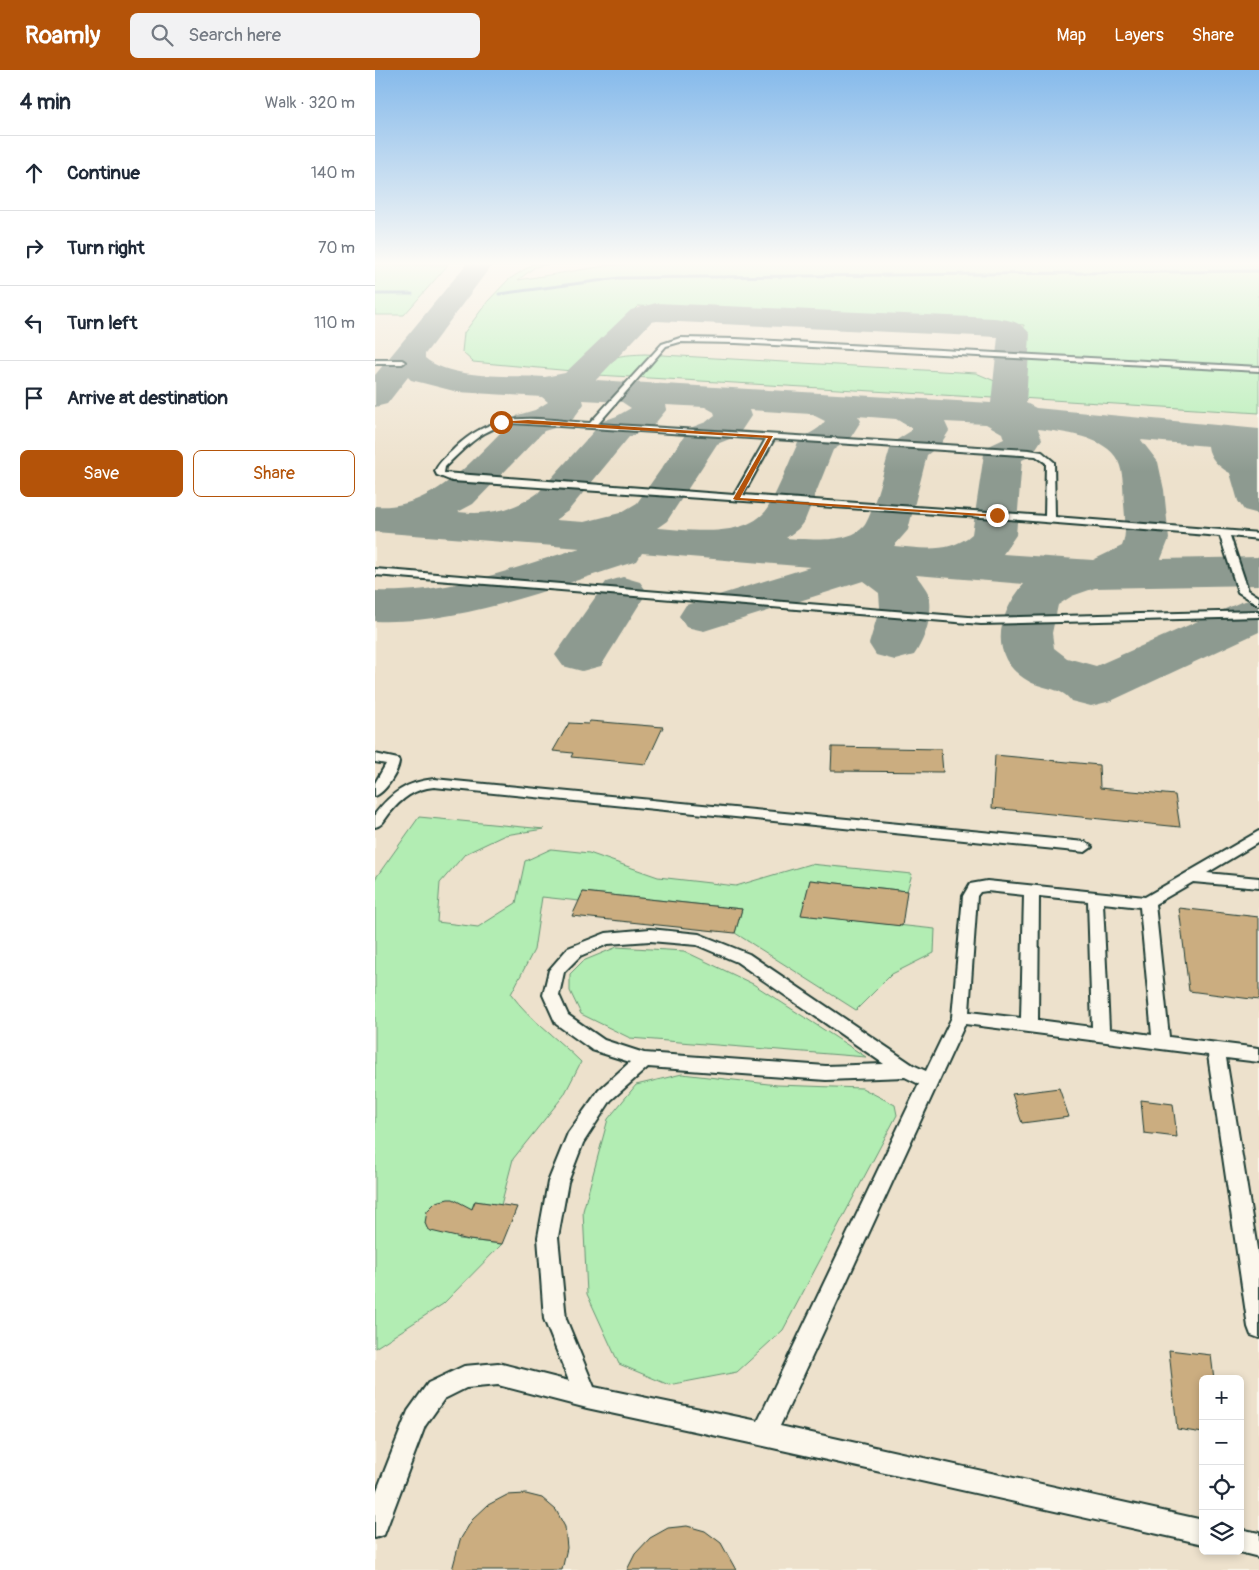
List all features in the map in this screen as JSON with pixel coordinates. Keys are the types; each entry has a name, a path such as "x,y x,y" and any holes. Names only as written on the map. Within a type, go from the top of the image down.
{"lane":[{"path":"593,426 664,345 680,340 737,341 1259,369"},
{"path":"375,362 402,362"},
{"path":"1050,520 1051,467 1046,458 1039,454 512,421 491,424 483,428 441,466 439,471 441,476 452,478 1259,536"},
{"path":"736,499 771,437"},
{"path":"1225,534 1243,592 1259,602"},
{"path":"375,572 981,621 1259,614"},
{"path":"375,758 393,762 392,769 375,792"},
{"path":"375,824 396,796 406,788 418,784 434,783 1085,847"},
{"path":"764,1434 961,1017 970,896 975,888 987,886 1147,902 1193,877 1259,836"},
{"path":"1193,877 1259,883"},
{"path":"1029,1026 1032,890"},
{"path":"1095,897 1101,1035"},
{"path":"1147,902 1161,1043"},
{"path":"907,1070 826,1073 644,1060 598,1045 562,1020 551,995 557,970 573,952 607,939 650,935 699,940 743,958 907,1070 930,1081"},
{"path":"961,1017 1259,1055"},
{"path":"1216,1050 1259,1328"},
{"path":"587,1398 555,1319 548,1237 558,1182 575,1139 605,1094 644,1060"},
{"path":"375,1526 416,1419 436,1391 464,1377 498,1374 587,1398 764,1434 1199,1531"},
{"path":"1244,1541 1259,1545"}],"shaded area":[{"path":"375,332 1259,332 1259,1570 375,1570"}],"green space":[{"path":"612,332 572,371 473,362 462,352 464,333"},
{"path":"1024,332 1259,332 1259,413 1020,398"},
{"path":"645,354 976,373 997,382 996,395 993,398 597,375 593,371 604,362 616,357"},
{"path":"419,817 544,829 505,835 465,854 440,883 437,922 478,927 516,903 525,861 551,849 589,853 658,877 736,886 810,864 912,874 907,891 810,880 802,915 935,929 934,953 892,974 856,1010 735,933 742,909 583,892 579,901 542,897 534,950 511,994 536,1021 581,1062 564,1095 513,1159 501,1205 475,1201 459,1239 502,1244 443,1304 375,1348 375,879"},
{"path":"617,947 684,951 753,984 866,1057 630,1038 581,1014 570,991 570,974 583,961"},
{"path":"682,1074 777,1085 862,1088 895,1105 897,1115 783,1330 737,1372 669,1385 619,1364 587,1294 583,1211 608,1119 636,1085"}],"building":[{"path":"590,721 663,727 646,764 571,757 573,753 553,751 569,723 588,724"},
{"path":"832,747 941,749 943,772 831,771"},
{"path":"995,755 1099,765 1100,788 1175,795 1180,827 992,808"},
{"path":"810,880 907,891 902,926 801,915"},
{"path":"583,892 742,909 735,933 572,916"},
{"path":"1179,908 1259,917 1259,1000 1189,991"},
{"path":"1059,1088 1069,1117 1022,1123 1012,1094"},
{"path":"1141,1100 1173,1104 1177,1137 1144,1133"},
{"path":"453,1199 472,1209 475,1201 517,1207 502,1244 469,1240 431,1231 427,1228 425,1223 427,1211 436,1202"},
{"path":"1169,1350 1211,1355 1214,1375 1199,1375 1199,1432 1177,1429"},
{"path":"526,1494 542,1498 556,1510 565,1527 567,1548 562,1570 452,1570 460,1540 472,1520 488,1505 507,1495"},
{"path":"687,1526 705,1531 721,1543 736,1570 627,1570 635,1554 650,1538 668,1528"}],"taxiway":[{"path":"375,397 426,332"},
{"path":"546,387 564,385 577,380 625,332"},
{"path":"1012,332 1015,334 1008,406 1025,416"},
{"path":"409,354 409,361 423,373 458,382 550,387"},
{"path":"399,516 430,509 458,495 531,423 548,418 560,411 566,404 565,396 550,387"},
{"path":"550,387 630,392"},
{"path":"494,525 525,518 553,502 616,429 639,420 649,409 648,404 630,392"},
{"path":"630,392 711,397"},
{"path":"594,533 635,522 652,512 703,436 719,430 733,416 728,406 711,397"},
{"path":"711,397 816,403"},
{"path":"715,544 758,536 783,520 817,443 833,435 843,421 834,412 816,403"},
{"path":"816,403 902,408"},
{"path":"825,554 868,544 886,530 909,449 920,443 927,437 930,431 926,421 902,408"},
{"path":"902,408 991,414"},
{"path":"938,563 977,552 984,548 994,535 1003,454 1017,448 1023,439 1015,425 991,414"},
{"path":"991,414 1259,440"},
{"path":"1074,423 1108,434 1120,441 1137,459 1144,490 1147,524 1147,541 1144,548 1139,556 1126,564 1094,574"},
{"path":"1258,453 1251,444 1240,439 1232,441 1227,447 1232,457 1248,466 1259,501"},
{"path":"375,519 852,556"},
{"path":"375,606 405,607 467,598 621,551"},
{"path":"852,556 1094,574"},
{"path":"852,556 885,574 900,587 904,594 904,613 895,644"},
{"path":"704,616 855,568"},
{"path":"1094,574 1259,571"},
{"path":"1094,574 1055,586 1041,595 1031,607 1026,630 1026,642 1032,656 1048,670 1069,678 1102,684"},
{"path":"582,655 623,592"},
{"path":"1091,689 1259,613"}],"route":[{"path":"501,422 528,421 771,437 736,499 997,515"}]}
